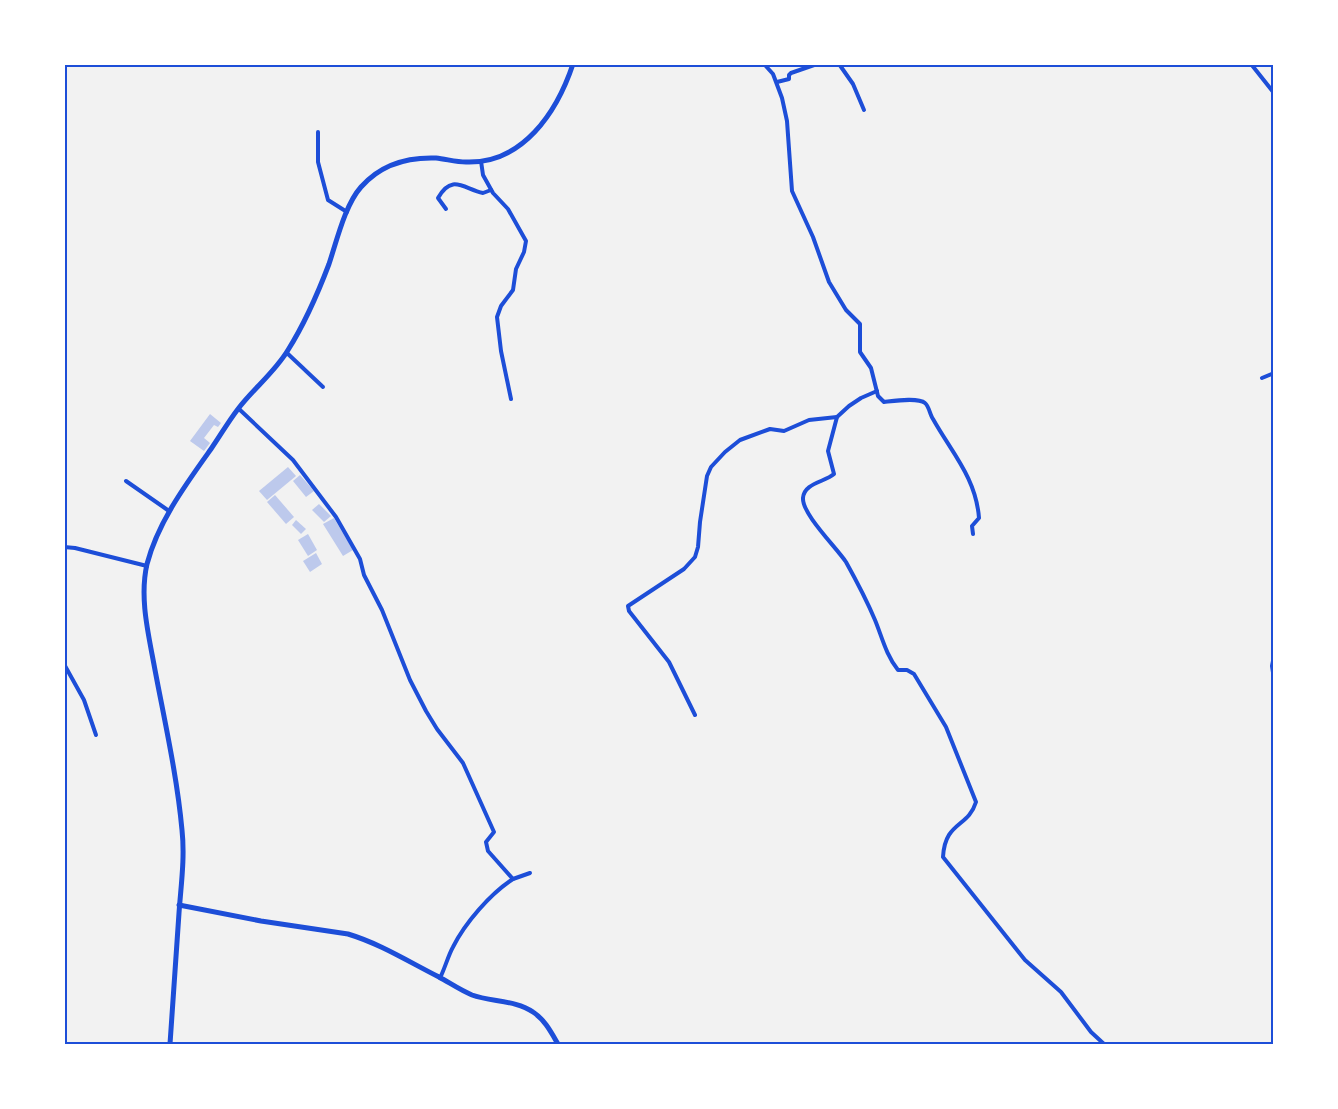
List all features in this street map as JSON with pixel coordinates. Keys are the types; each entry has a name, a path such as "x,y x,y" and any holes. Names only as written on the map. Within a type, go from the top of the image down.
{"main road":[{"path":"170,1044 184,848 170,746 145,613 144,594 147,566 170,511 238,408 287,353 326,273 347,212 357,191 384,167 396,162 436,158 465,162 481,161 504,155 537,130 555,105 573,64"},
{"path":"179,905 240,918 348,934 376,944 474,996 523,1007 533,1012 546,1024 558,1044"}],"street":[{"path":"764,64 777,82 787,121 792,191 813,237 829,282 846,309 860,324 860,352 872,368 876,391 882,402 918,400 927,405 972,485 980,519 972,526 973,534"},
{"path":"777,82 789,79 791,73 817,64"},
{"path":"839,64 853,84 864,110"},
{"path":"1251,64 1274,93"},
{"path":"318,132 318,162 328,200 347,212"},
{"path":"481,161 483,175 491,190 508,209 526,241 524,252 516,269 513,290 501,306 497,317 511,399"},
{"path":"446,209 438,198 446,187 453,184 464,184 480,192 491,190"},
{"path":"287,353 322,387"},
{"path":"1262,378 1274,373"},
{"path":"695,715 669,662 628,606 684,569 695,557 708,476 711,467 725,452 740,440 770,429 784,431 809,420 837,417 855,402 876,391"},
{"path":"238,408 293,460 323,498 345,533 360,559 364,575 382,610 410,680 426,711 463,763 474,785 494,832 486,842 487,849 513,879"},
{"path":"837,417 828,451 834,474 809,487 803,494 802,500 809,514 846,563 874,618 893,664 898,670 907,670 914,674 946,727 976,802 973,811 949,832 944,843 944,857 1025,960 1061,992 1077,1015 1104,1044"},
{"path":"126,482 170,511"},
{"path":"64,547 147,566"},
{"path":"1274,656 1272,661 1274,679"},
{"path":"64,664 84,700 96,735"},
{"path":"440,978 453,947 473,915 503,886 513,879 530,873"}],"building":[{"path":"210,414 221,423 218,427 214,425 204,438 210,443 204,451 190,441"},
{"path":"288,467 296,476 267,500 259,491"},
{"path":"300,475 314,491 306,497 293,481"},
{"path":"275,495 294,517 286,524 267,502"},
{"path":"319,504 331,516 324,522 312,510"},
{"path":"334,518 353,550 343,556 323,524"},
{"path":"296,520 306,529 301,534 292,525"},
{"path":"308,534 317,550 308,556 298,540"},
{"path":"316,553 322,564 310,572 303,561"}]}
